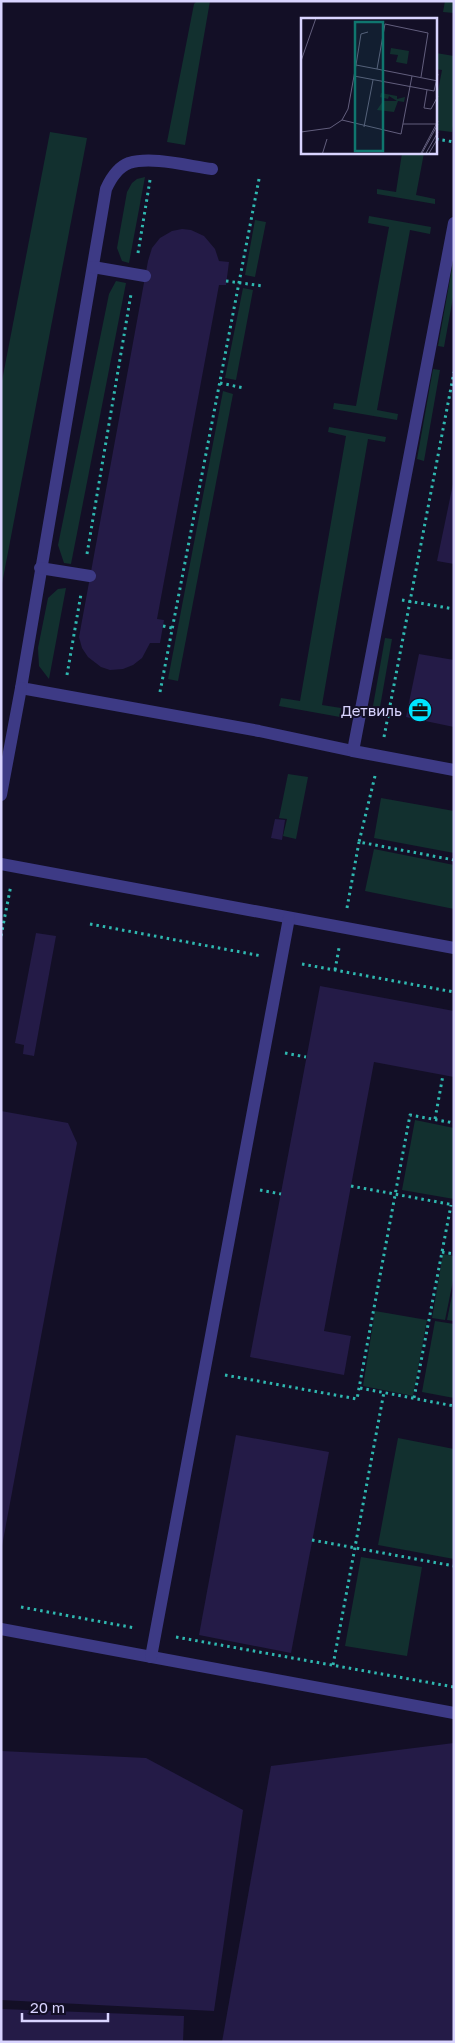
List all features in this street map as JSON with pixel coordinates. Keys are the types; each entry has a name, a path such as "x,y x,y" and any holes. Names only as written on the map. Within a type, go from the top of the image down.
{"lane":[{"path":"1,795 106,189 110,179 118,170 129,163 153,161 212,169"},
{"path":"353,751 454,223"},
{"path":"93,267 140,275"},
{"path":"40,568 87,576"},
{"path":"21,688 156,712 454,770"},
{"path":"1,864 454,948"},
{"path":"151,1657 289,918"},
{"path":"1,1629 454,1713"}],"path":[{"path":"438,139 454,142"},
{"path":"64,695 140,275 153,161"},
{"path":"156,712 259,179"},
{"path":"226,281 263,286"},
{"path":"454,372 380,756 359,842 454,860"},
{"path":"220,383 244,388"},
{"path":"384,596 454,609"},
{"path":"163,626 172,628"},
{"path":"1,936 15,866"},
{"path":"286,1053 306,1057"},
{"path":"435,1119 443,1075"},
{"path":"226,1375 357,1399 410,1115 454,1123"},
{"path":"351,1186 452,1205 414,1398"},
{"path":"260,1190 281,1194"},
{"path":"442,1252 454,1254"},
{"path":"360,1388 454,1406"},
{"path":"328,1690 384,1392"},
{"path":"312,1540 454,1566"},
{"path":"20,1607 454,1686"}],"green space":[{"path":"197,1 210,1 185,145 167,142 194,4"},
{"path":"445,1 454,1 454,13 443,12"},
{"path":"438,53 454,56 454,120 452,132 438,130 438,91 442,70 438,69"},
{"path":"50,132 87,138 1,589 1,386"},
{"path":"402,154 424,154 416,195 435,199 435,204 377,194 377,189 396,192"},
{"path":"145,177 129,263 122,261 117,248 127,192 132,183 137,179"},
{"path":"369,216 431,227 430,234 410,230 377,410 398,414 397,420 333,409 334,403 356,406 389,227 368,223"},
{"path":"255,220 266,222 255,277 245,275"},
{"path":"454,257 454,292 444,347 438,346"},
{"path":"116,281 126,283 71,564 64,563 58,545 109,294"},
{"path":"243,288 253,290 236,380 225,378"},
{"path":"433,369 440,370 424,461 417,459"},
{"path":"223,391 233,394 178,681 168,679"},
{"path":"329,427 386,437 385,442 368,439 322,705 341,708 340,717 279,706 281,698 300,701 346,436 328,432"},
{"path":"66,588 49,679 39,666 38,648 48,598 58,589"},
{"path":"385,638 392,639 380,707 373,706"},
{"path":"288,774 308,777 296,839 283,836 287,819 279,818"},
{"path":"381,798 454,811 454,853 374,838"},
{"path":"374,849 454,865 454,909 365,891"},
{"path":"415,1120 454,1128 454,1199 402,1190"},
{"path":"443,1254 454,1256 454,1276 445,1320 432,1318"},
{"path":"454,1285 454,1321 447,1320"},
{"path":"375,1311 427,1320 413,1396 363,1386"},
{"path":"435,1321 454,1324 454,1398 422,1392"},
{"path":"398,1438 454,1449 454,1559 378,1545"},
{"path":"361,1557 422,1567 407,1656 345,1646"}],"building":[{"path":"191,230 204,236 215,249 219,261 229,262 226,285 219,285 157,619 164,620 160,643 150,643 142,658 133,665 123,669 110,670 101,667 88,657 82,648 79,637 148,261 152,248 160,238 172,231"},
{"path":"454,484 454,564 437,561"},
{"path":"419,654 454,660 454,727 406,717"},
{"path":"275,819 285,820 282,840 271,838"},
{"path":"36,933 56,936 34,1056 23,1054 24,1045 15,1043"},
{"path":"320,986 454,1011 454,1077 374,1062 324,1331 351,1336 344,1375 250,1357"},
{"path":"1,1111 68,1123 77,1143 2,1546"},
{"path":"236,1435 329,1452 291,1653 199,1635"},
{"path":"454,1743 454,2042 222,2042 271,1766"},
{"path":"1,1751 146,1758 243,1810 214,2011 1,2000"},
{"path":"1,2009 184,2016 183,2042 1,2042"}],"place":[{"name":"Детвиль","path":"420,710"}]}
